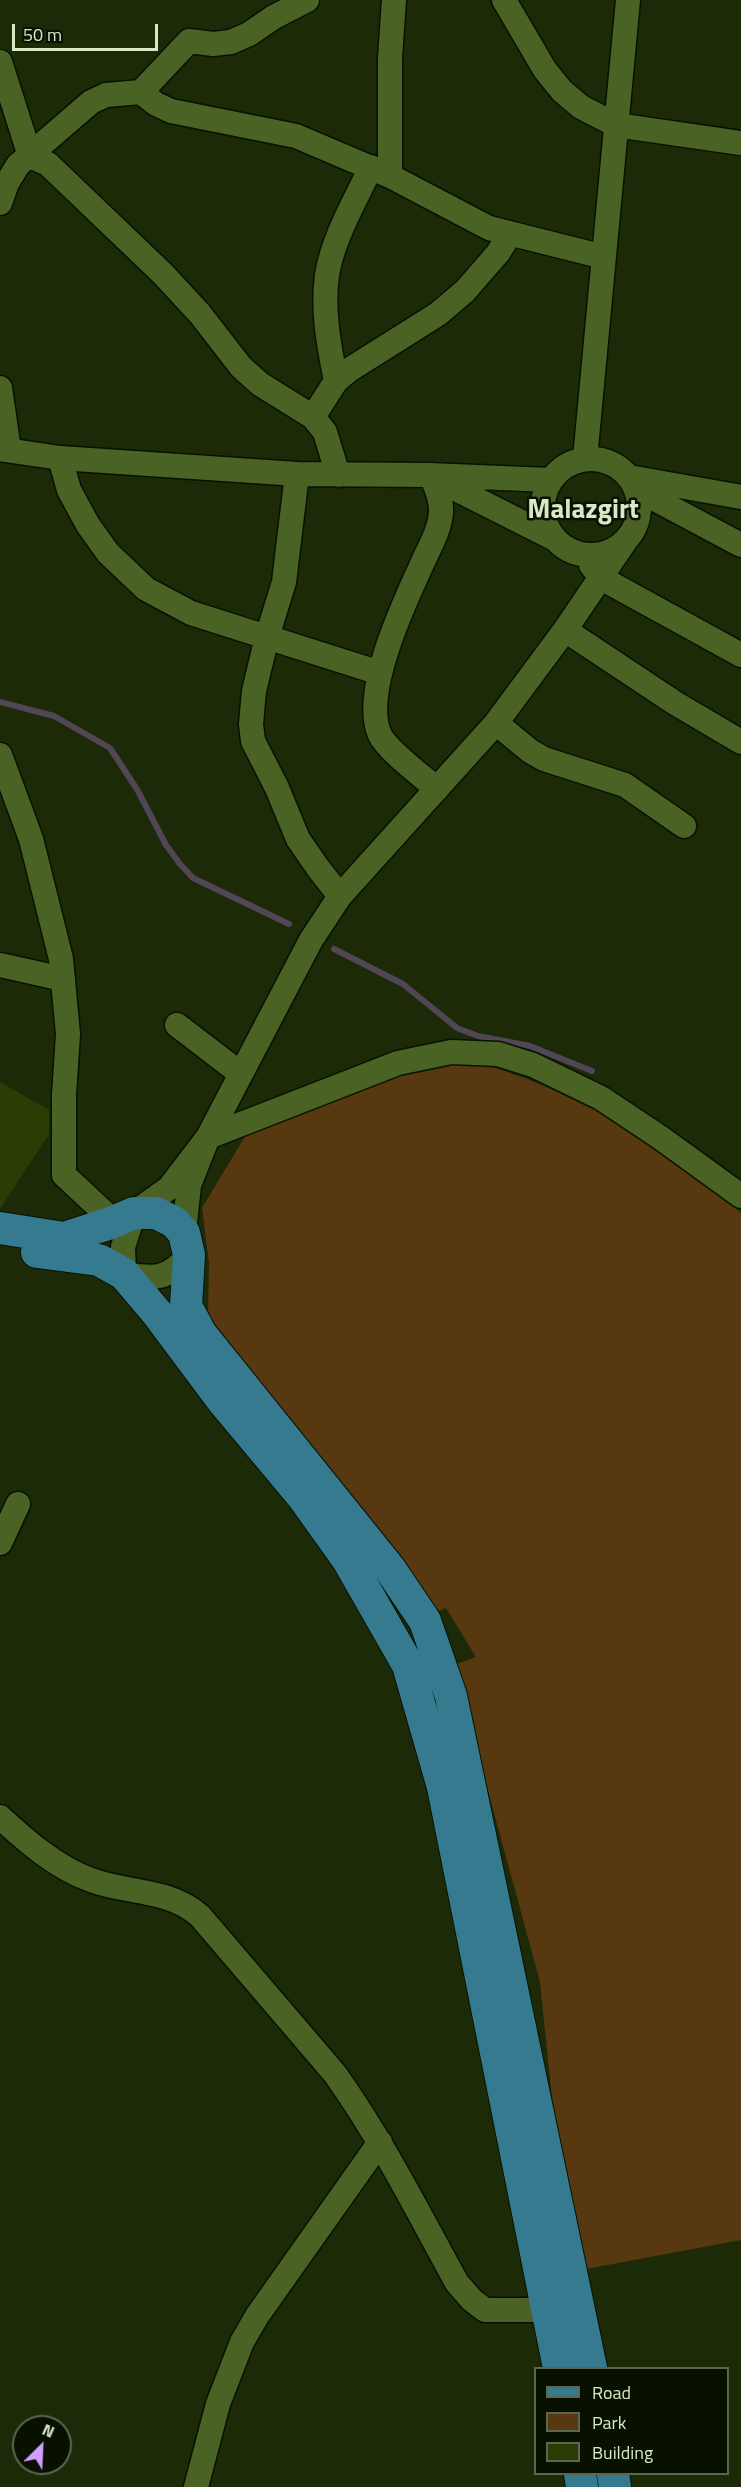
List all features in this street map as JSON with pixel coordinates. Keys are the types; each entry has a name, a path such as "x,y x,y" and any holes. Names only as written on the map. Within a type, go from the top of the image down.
{"main road":[{"path":"0,1228 64,1238 156,1213 174,1222 187,1244 186,1306 201,1334 390,1569 425,1621 451,1696 591,2367"},
{"path":"0,1248 99,1260 124,1274 157,1313 222,1400 310,1506 348,1560 408,1665 444,1787 559,2367"}],"street":[{"path":"0,202 7,183 18,165 91,102 106,95 141,92 189,41 213,44 231,42 307,0"},
{"path":"336,381 327,336 328,273 342,230 380,172 394,0"},
{"path":"504,0 545,70 562,91 581,107 616,125 741,143"},
{"path":"585,459 628,0"},
{"path":"0,62 30,156 48,164 162,274 200,314 241,367 260,384 313,417 325,432 338,475"},
{"path":"141,92 156,104 171,111 296,136 380,172 489,228 604,257"},
{"path":"313,417 336,381 349,370 438,314 465,291 498,253 510,234"},
{"path":"0,388 5,449 60,458 297,474 550,480"},
{"path":"60,458 69,490 88,525 108,553 146,589 191,613 380,673"},
{"path":"555,539 546,526 543,510 544,495 550,480 560,470 585,459 616,466 632,483 741,545"},
{"path":"297,474 284,582 267,637 252,708 254,741 298,839 340,896"},
{"path":"430,476 555,539 567,549 581,554 603,553 624,543"},
{"path":"430,476 441,512 438,527 408,595 380,673 376,704 381,736 385,743 437,789"},
{"path":"632,483 741,497"},
{"path":"632,483 639,504 638,518 633,532 565,630 496,723 340,896 311,940 208,1137 189,1185 187,1244 176,1269 150,1278 124,1274 122,1261 125,1223 169,1188 208,1137 398,1063 451,1052 498,1054 533,1065 601,1098 661,1137 741,1196"},
{"path":"581,554 600,578 741,656"},
{"path":"565,630 675,703 741,742"},
{"path":"496,723 530,751 544,759 625,785 684,826"},
{"path":"0,755 31,839 61,959 68,1034 64,1095 63,1174 125,1223"},
{"path":"0,965 63,979"},
{"path":"177,1025 241,1074"},
{"path":"0,1543 18,1504"},
{"path":"0,1817 28,1841 76,1874 93,1881 174,1899 188,1905 200,1916 335,2074 380,2142 457,2283 472,2300 485,2310 548,2310"},
{"path":"196,2487 218,2404 242,2343 257,2316 380,2142"}],"green space":[{"path":"468,1060 543,1085 614,1120 680,1163 741,1213 741,2240 570,2272 540,1982 478,1754 451,1666 476,1657 446,1608 420,1618 356,1503 208,1316 209,1263 202,1208 247,1133 398,1071"}],"building":[{"path":"0,1082 49,1110 49,1134 0,1209"}],"waterway":[{"path":"0,702 54,716 110,748 138,791 166,845 193,878 289,924"},
{"path":"334,949 403,984 457,1028 478,1036 530,1046 592,1071"}],"district":[{"name":"Malazgirt","path":"583,511"}]}
